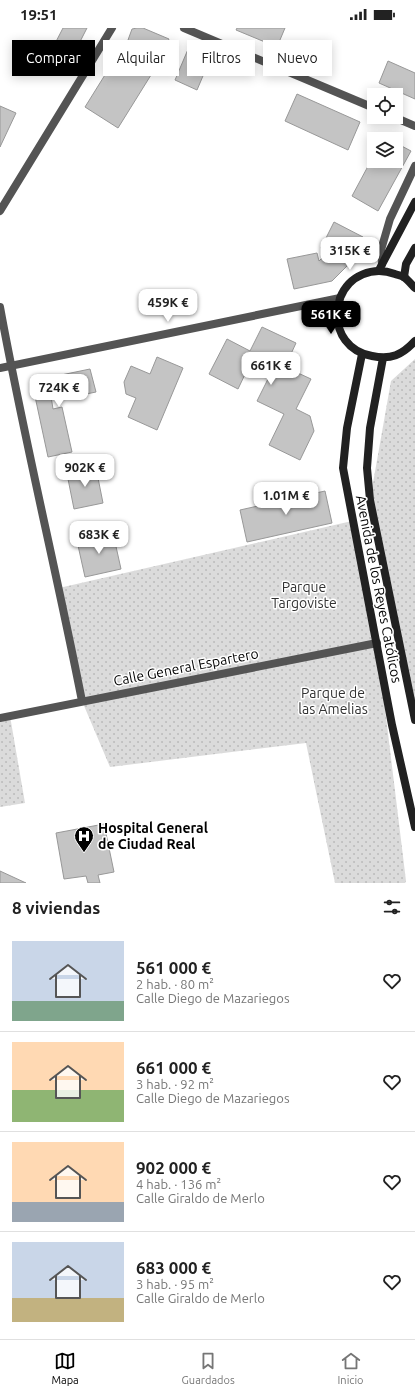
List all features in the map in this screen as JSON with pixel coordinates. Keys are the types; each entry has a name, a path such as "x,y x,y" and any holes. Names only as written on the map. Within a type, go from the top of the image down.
{"main road":[{"path":"415,202 380,267 360,275 349,284 340,298 337,318 339,329 344,339 352,348 362,354 383,358 399,354 407,350 415,341"},
{"path":"404,277 406,264 415,248"},
{"path":"380,267 386,271 404,277 415,288"},
{"name":"Avenida de los Reyes Católicos","path":"362,354 347,428 343,468 352,522 392,725 415,827"},
{"name":"Avenida de los Reyes Católicos","path":"383,358 370,428 367,468 369,494 415,720"}],"street":[{"path":"0,211 112,28"},
{"path":"184,28 367,105"},
{"path":"403,121 415,126"},
{"path":"380,267 381,250 390,220 415,166"},
{"path":"0,368 340,298"},
{"path":"0,306 11,366 61,595 82,701"},
{"name":"Calle General Espartero","path":"0,718 377,643"}],"green space":[{"path":"415,359 415,720 370,500 391,381"},
{"path":"352,521 377,643 406,881 405,883 335,883 306,743 110,767 82,701 59,588"},
{"path":"10,716 25,803 0,807 0,718"}],"building":[{"path":"63,28 87,28 81,40 57,40"},
{"path":"143,28 169,39 128,40 132,29"},
{"path":"237,28 285,28 280,40 263,41 236,30"},
{"path":"187,52 187,76 203,76 197,90 175,80 177,76 179,76 179,71"},
{"path":"388,61 415,73 415,99 403,94 403,88 390,88 379,83"},
{"path":"104,76 150,76 118,128 85,107"},
{"path":"297,94 360,122 348,150 285,121"},
{"path":"0,106 16,113 0,147"},
{"path":"403,147 411,151 403,166"},
{"path":"367,168 402,168 378,211 352,196"},
{"path":"334,222 363,237 348,265 332,281 294,289 287,259 317,253 319,261 326,254 321,248"},
{"path":"262,327 296,343 285,367 311,379 296,409 310,416 314,431 300,460 269,445 284,414 257,401 269,377 248,368 238,389 209,374 227,339 250,351"},
{"path":"157,357 183,368 157,430 128,417 136,398 126,394 124,382 131,366 150,374"},
{"path":"90,369 96,392 67,398 65,386 58,388 51,396 53,409 62,407 72,452 48,457 33,387 37,380"},
{"path":"96,468 103,503 74,509 67,474"},
{"path":"325,491 332,523 247,542 240,510"},
{"path":"113,533 121,569 85,577 77,541"},
{"name":"Hospital General de Ciudad Real","path":"104,824 114,872 98,875 100,883 88,883 86,876 64,879 56,833"},
{"path":"0,871 26,883 0,883"}],"place":[{"name":"Hospital General de Ciudad Real","path":"84,853"}],"park label":[{"name":"Parque Targoviste","path":"304,596"},
{"name":"Parque de las Amelias","path":"333,702"}]}
